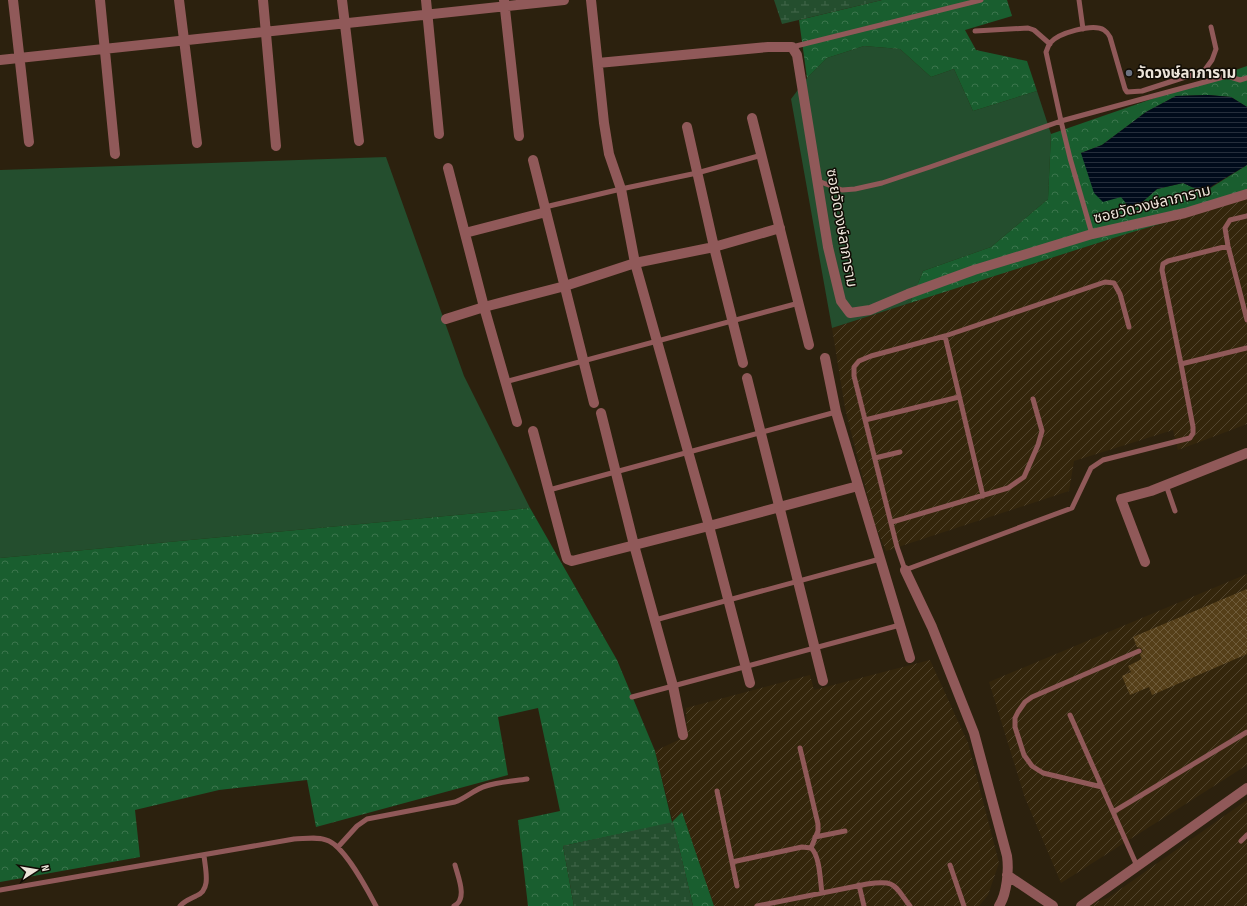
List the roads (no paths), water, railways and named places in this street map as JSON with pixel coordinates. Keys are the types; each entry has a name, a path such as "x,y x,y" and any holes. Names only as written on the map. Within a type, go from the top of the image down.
{"street":[{"path":"13,0 29,142"},
{"path":"100,0 116,154"},
{"path":"179,0 197,143"},
{"path":"263,0 276,146"},
{"path":"342,0 359,141"},
{"path":"426,0 439,134"},
{"path":"0,60 428,14 505,3 564,0"},
{"path":"591,0 604,123 609,154 621,189 636,263 709,526 750,683"},
{"path":"505,3 519,136"},
{"path":"598,63 768,47 792,47"},
{"name":"ซอยวัดวงษ์ลาภาราม","path":"792,47 796,56 828,247 840,301 850,313 870,310 974,270 1092,234 1185,213 1247,194"},
{"path":"752,118 809,345"},
{"path":"687,127 714,247 743,363"},
{"path":"533,160 594,403"},
{"path":"448,168 516,422"},
{"path":"465,233 545,210"},
{"path":"446,319 484,307 565,286 636,263 714,247 780,228"},
{"path":"825,358 836,412 910,658"},
{"path":"747,378 823,681"},
{"path":"601,413 634,544 673,686 683,735"},
{"path":"533,431 568,559 572,561 858,486"},
{"path":"1145,562 1121,499 1166,485 1247,453"},
{"path":"905,570 932,628 974,733 1007,856 1005,888 999,906"},
{"path":"1081,906 1247,788"},
{"path":"1007,875 1053,906"}],"lane":[{"path":"792,47 981,0"},
{"path":"1079,0 1083,29"},
{"path":"1092,234 1070,158 1047,60 1046,52 1050,44 1059,37 1083,29 1100,28 1106,30 1110,37 1125,89 1127,92 1142,91 1204,71 1212,60 1216,49 1211,27"},
{"path":"975,31 1028,28 1034,30 1050,44"},
{"path":"818,181 842,190 855,189 882,183 1061,121 1226,76 1240,80 1247,78"},
{"path":"545,210 621,189 697,173 762,155"},
{"path":"1247,216 1230,220 1225,228 1228,246 1247,320"},
{"path":"1129,327 1120,294 1114,283 1104,282 945,336 870,356 859,361 854,367 854,376 905,570 1072,508 1092,468 1103,460 1190,438 1193,434 1193,427 1162,270 1163,264 1168,261 1228,246"},
{"path":"505,382 799,303"},
{"path":"945,336 983,496"},
{"path":"1181,364 1247,348"},
{"path":"865,420 959,397"},
{"path":"892,522 1008,488 1024,477 1038,445 1042,431 1033,400"},
{"path":"549,490 836,412"},
{"path":"875,458 900,452"},
{"path":"1166,485 1175,511"},
{"path":"655,620 880,559"},
{"path":"632,697 746,665 900,625"},
{"path":"1102,786 1043,773 1032,766 1024,755 1015,727 1015,718 1021,706 1032,697 1139,651"},
{"path":"1070,715 1137,866"},
{"path":"1113,812 1247,732"},
{"path":"800,748 818,824 818,831 811,848"},
{"path":"338,847 357,826 367,819 455,802 462,800 469,794 486,786 527,779"},
{"path":"717,791 737,886"},
{"path":"816,837 845,831"},
{"path":"1241,841 1247,835"},
{"path":"0,890 294,840 317,839 328,840 338,847 358,873 376,906"},
{"path":"732,862 802,847 811,848 817,857 822,893"},
{"path":"180,906 183,902 199,895 207,884 204,855"},
{"path":"454,906 461,898 456,865"},
{"path":"950,865 964,906"},
{"path":"757,906 859,885 884,882 892,883 910,906"},
{"path":"859,885 864,906"}],"water":[{"path":"1208,95 1231,97 1247,107 1247,165 1212,186 1205,193 1183,183 1157,189 1139,205 1129,207 1121,197 1103,202 1094,193 1081,153 1102,145 1146,112 1176,96"}],"place":[{"name":"วัดวงษ์ลาภาราม","path":"1129,73"}]}
